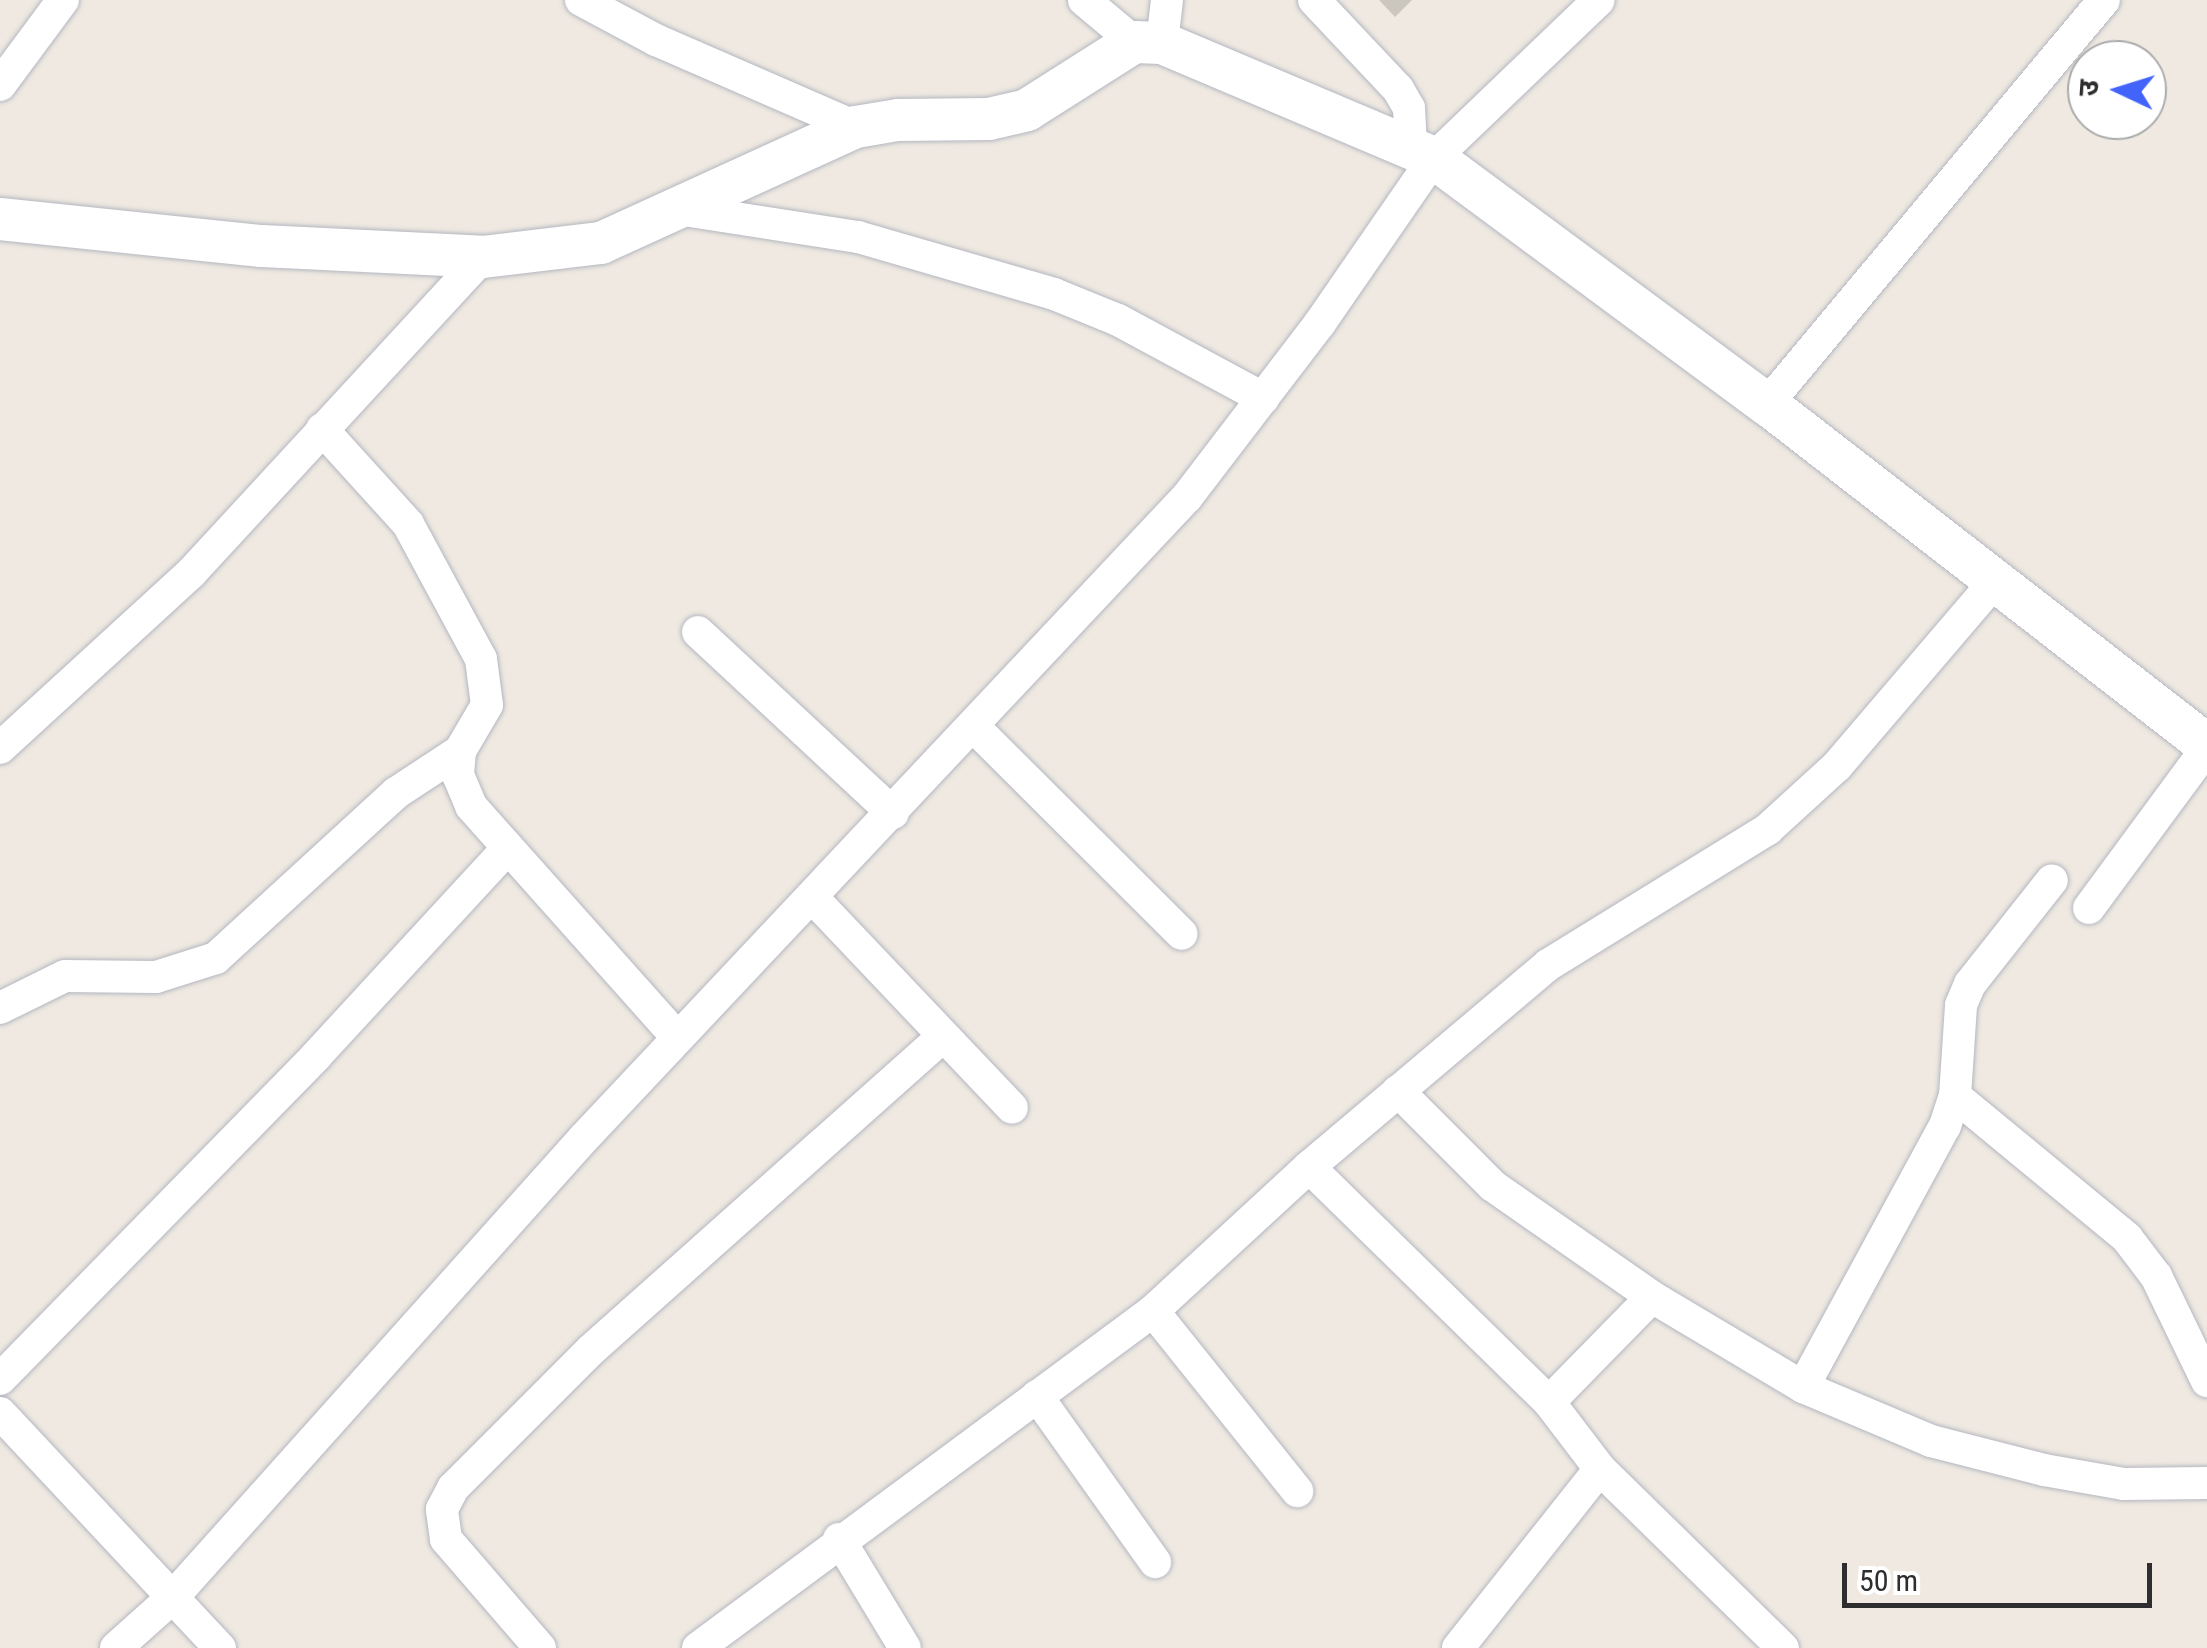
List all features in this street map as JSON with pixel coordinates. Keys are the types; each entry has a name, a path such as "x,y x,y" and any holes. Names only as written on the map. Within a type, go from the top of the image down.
{"street":[{"path":"0,85 64,0"},
{"path":"581,0 656,40 856,127"},
{"path":"1084,0 1148,42 1423,152 1767,404 2207,746 2089,908"},
{"path":"0,220 262,246 482,257 601,243 856,127 989,119 1027,110 1148,42 1168,0"},
{"path":"1314,0 1398,88 1423,152"},
{"path":"116,1648 172,1598 677,1037 813,898 1187,497 1263,398 1423,152 1599,0"},
{"path":"1767,404 2104,0"},
{"path":"677,208 874,240 1054,294 1118,320 1263,398"},
{"path":"0,748 191,573 482,257"},
{"path":"322,430 408,524 481,658 487,704 460,751 458,775 471,806 505,851 677,1037"},
{"path":"698,1648 840,1539 1153,1311 1308,1167 1548,965 1768,829 1837,766 1994,582"},
{"path":"698,632 893,813"},
{"path":"974,727 1182,934"},
{"path":"0,1008 65,976 156,977 216,958 396,793 460,751"},
{"path":"0,1379 316,1056 505,851"},
{"path":"1804,1388 1955,1096 1965,994 2052,880"},
{"path":"813,898 1012,1108"},
{"path":"540,1648 446,1539 442,1509 453,1488 591,1350 942,1037"},
{"path":"1398,1091 1493,1186 1652,1297 1804,1388 1931,1441 2044,1470 2124,1484 2207,1483"},
{"path":"1955,1096 2127,1238 2156,1276 2207,1380"},
{"path":"1308,1167 1548,1402 1600,1469 1782,1648"},
{"path":"1548,1402 1652,1297"},
{"path":"1153,1311 1297,1491"},
{"path":"1038,1396 1155,1562"},
{"path":"0,1413 220,1648"},
{"path":"1458,1648 1600,1469"},
{"path":"840,1539 905,1648"}],"building":[{"path":"1379,0 1412,0 1395,17"}]}
